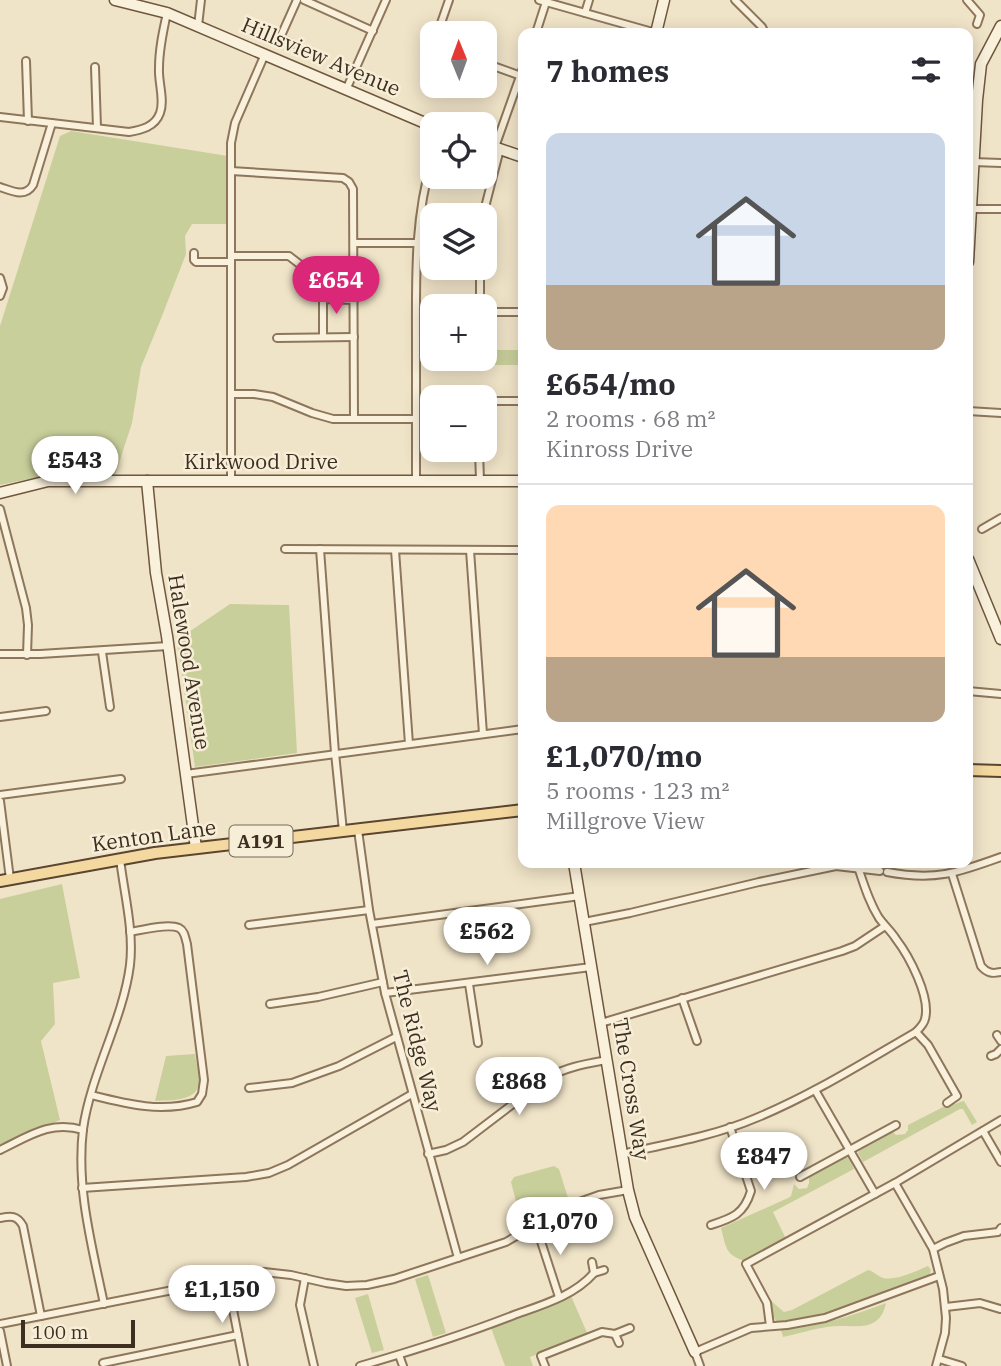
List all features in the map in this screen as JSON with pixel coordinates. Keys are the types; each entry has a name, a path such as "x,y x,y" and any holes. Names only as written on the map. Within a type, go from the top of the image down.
{"main road":[{"path":"973,770 1001,771"},
{"name":"Kenton Lane","path":"5,880 196,848 518,811"}],"street":[{"name":"Hillsview Avenue","path":"114,0 167,13 420,121"},
{"path":"198,26 201,0"},
{"path":"293,44 280,38 297,0"},
{"path":"304,0 373,31"},
{"path":"345,89 386,0"},
{"path":"442,21 450,0"},
{"path":"585,13 589,0"},
{"path":"657,28 664,0"},
{"path":"735,0 762,28"},
{"path":"967,0 980,15 977,24"},
{"path":"537,28 543,1 638,28"},
{"path":"0,117 129,132 143,130 153,124 160,113 159,47 167,13"},
{"path":"1001,26 981,64 973,162 1001,163"},
{"path":"231,482 232,131 265,54"},
{"path":"26,61 29,121"},
{"path":"497,66 518,71"},
{"path":"94,67 97,128"},
{"path":"497,137 518,82"},
{"path":"0,187 18,193 30,190 52,123"},
{"path":"497,148 518,155"},
{"path":"231,171 343,178 353,189 354,419"},
{"path":"416,481 417,243 425,189"},
{"path":"973,209 1001,209"},
{"path":"354,243 417,243"},
{"path":"194,253 196,262 289,256 302,266 354,266"},
{"path":"0,278 3,288 0,296"},
{"path":"323,337 323,299 354,300"},
{"path":"497,312 518,312"},
{"path":"278,338 354,337"},
{"path":"231,394 273,397 332,419 416,419"},
{"path":"497,401 518,401"},
{"path":"973,411 1001,413"},
{"path":"480,462 480,481"},
{"name":"Kirkwood Drive","path":"0,493 48,481 518,481"},
{"name":"Halewood Avenue","path":"147,481 156,573 196,848"},
{"path":"0,509 26,608 27,655"},
{"path":"982,528 1001,518"},
{"path":"285,549 518,550"},
{"path":"320,549 343,831"},
{"path":"394,550 409,744"},
{"path":"470,550 483,734"},
{"path":"973,571 1001,639"},
{"path":"0,654 102,652 168,646"},
{"path":"102,652 110,707"},
{"path":"973,691 1001,694"},
{"path":"0,718 46,711"},
{"path":"186,774 518,730"},
{"path":"0,795 121,779"},
{"path":"0,801 5,880"},
{"name":"The Ridge Way","path":"358,830 385,993 458,1258"},
{"path":"973,867 1001,857"},
{"path":"104,1304 82,1188 83,1130 100,1062 127,985 131,952 130,932 120,859"},
{"name":"The Cross Way","path":"575,868 628,1190 635,1217 695,1352"},
{"path":"584,922 826,868"},
{"path":"622,1154 680,1142 774,1111 916,1032 922,1026 926,1018 926,1008 913,965 868,897 858,868"},
{"path":"864,868 917,876 952,874 969,868"},
{"path":"952,874 981,966 986,972 1001,972"},
{"path":"372,924 580,896"},
{"path":"249,925 369,909"},
{"path":"91,1095 156,1108 186,1106 197,1102 202,1094 204,1080 184,933 178,928 166,926 130,932"},
{"path":"601,1023 842,951 855,946 885,926"},
{"path":"385,993 592,967"},
{"path":"270,1004 318,997 383,982"},
{"path":"469,984 478,1043"},
{"path":"682,998 696,1041"},
{"path":"916,1032 928,1045 957,1096 947,1102"},
{"path":"249,1088 292,1083 340,1066 396,1037"},
{"path":"991,1056 1001,1049"},
{"path":"428,1154 463,1142 560,1071 572,1066 607,1060"},
{"path":"815,1090 875,1194"},
{"path":"82,1188 246,1177 269,1173 288,1165 412,1094"},
{"path":"770,1326 767,1303 746,1264 895,1183 1001,1120"},
{"path":"800,1177 896,1125"},
{"path":"0,1150 48,1127 66,1126 83,1130"},
{"path":"711,1225 727,1220 744,1208 751,1191 730,1127"},
{"path":"983,1131 1001,1161"},
{"path":"895,1183 933,1249 946,1307 945,1333 938,1363 962,1366"},
{"path":"0,1324 264,1272 346,1286 367,1285 394,1279 506,1242 568,1206 599,1195 628,1190"},
{"path":"0,1218 12,1216 19,1219 23,1226 41,1316"},
{"path":"536,1226 559,1297"},
{"path":"933,1249 964,1236 998,1232 1001,1228"},
{"path":"592,1262 594,1273"},
{"path":"360,1366 461,1335 572,1292 594,1273 604,1270"},
{"path":"700,1366 695,1352 751,1328 825,1318 939,1276"},
{"path":"305,1278 300,1305 314,1366"},
{"path":"227,1279 244,1366"},
{"path":"946,1307 980,1303 1000,1309"},
{"path":"532,1359 602,1332 615,1334 630,1328"},
{"path":"0,1331 2,1352 7,1366"},
{"path":"615,1334 619,1343"},
{"path":"103,1363 238,1335"},
{"path":"399,1355 403,1366"},
{"path":"541,1356 545,1366"}],"green space":[{"path":"71,131 228,156 229,224 192,224 185,236 186,254 141,367 132,423 115,475 53,474 0,485 0,326 60,136"},
{"path":"497,350 518,350 518,365 497,365"},
{"path":"230,604 289,605 297,753 195,767 177,640"},
{"path":"62,884 80,978 53,983 55,1024 41,1041 60,1120 0,1145 0,899"},
{"path":"195,1054 199,1083 193,1094 182,1099 155,1101 166,1056"},
{"path":"964,1101 977,1122 972,1125 963,1109 960,1109 863,1162 858,1153 861,1148 892,1131 896,1135 905,1134 908,1125 947,1105"},
{"path":"849,1157 854,1169 773,1212 787,1241 745,1261 730,1253 721,1228 788,1198 794,1184 799,1189 807,1188 809,1175"},
{"path":"554,1166 559,1169 568,1198 526,1224 523,1213 519,1213 511,1182 514,1177"},
{"path":"928,1266 931,1270 929,1276 844,1309 799,1320 776,1321 773,1315 770,1300 784,1312 868,1270 888,1279"},
{"path":"428,1275 446,1333 433,1337 415,1279"},
{"path":"368,1294 384,1350 372,1353 355,1298"},
{"path":"571,1296 588,1335 530,1357 533,1366 505,1366 491,1328"},
{"path":"886,1303 877,1320 871,1324 827,1327 783,1337 781,1330 834,1320"}]}
